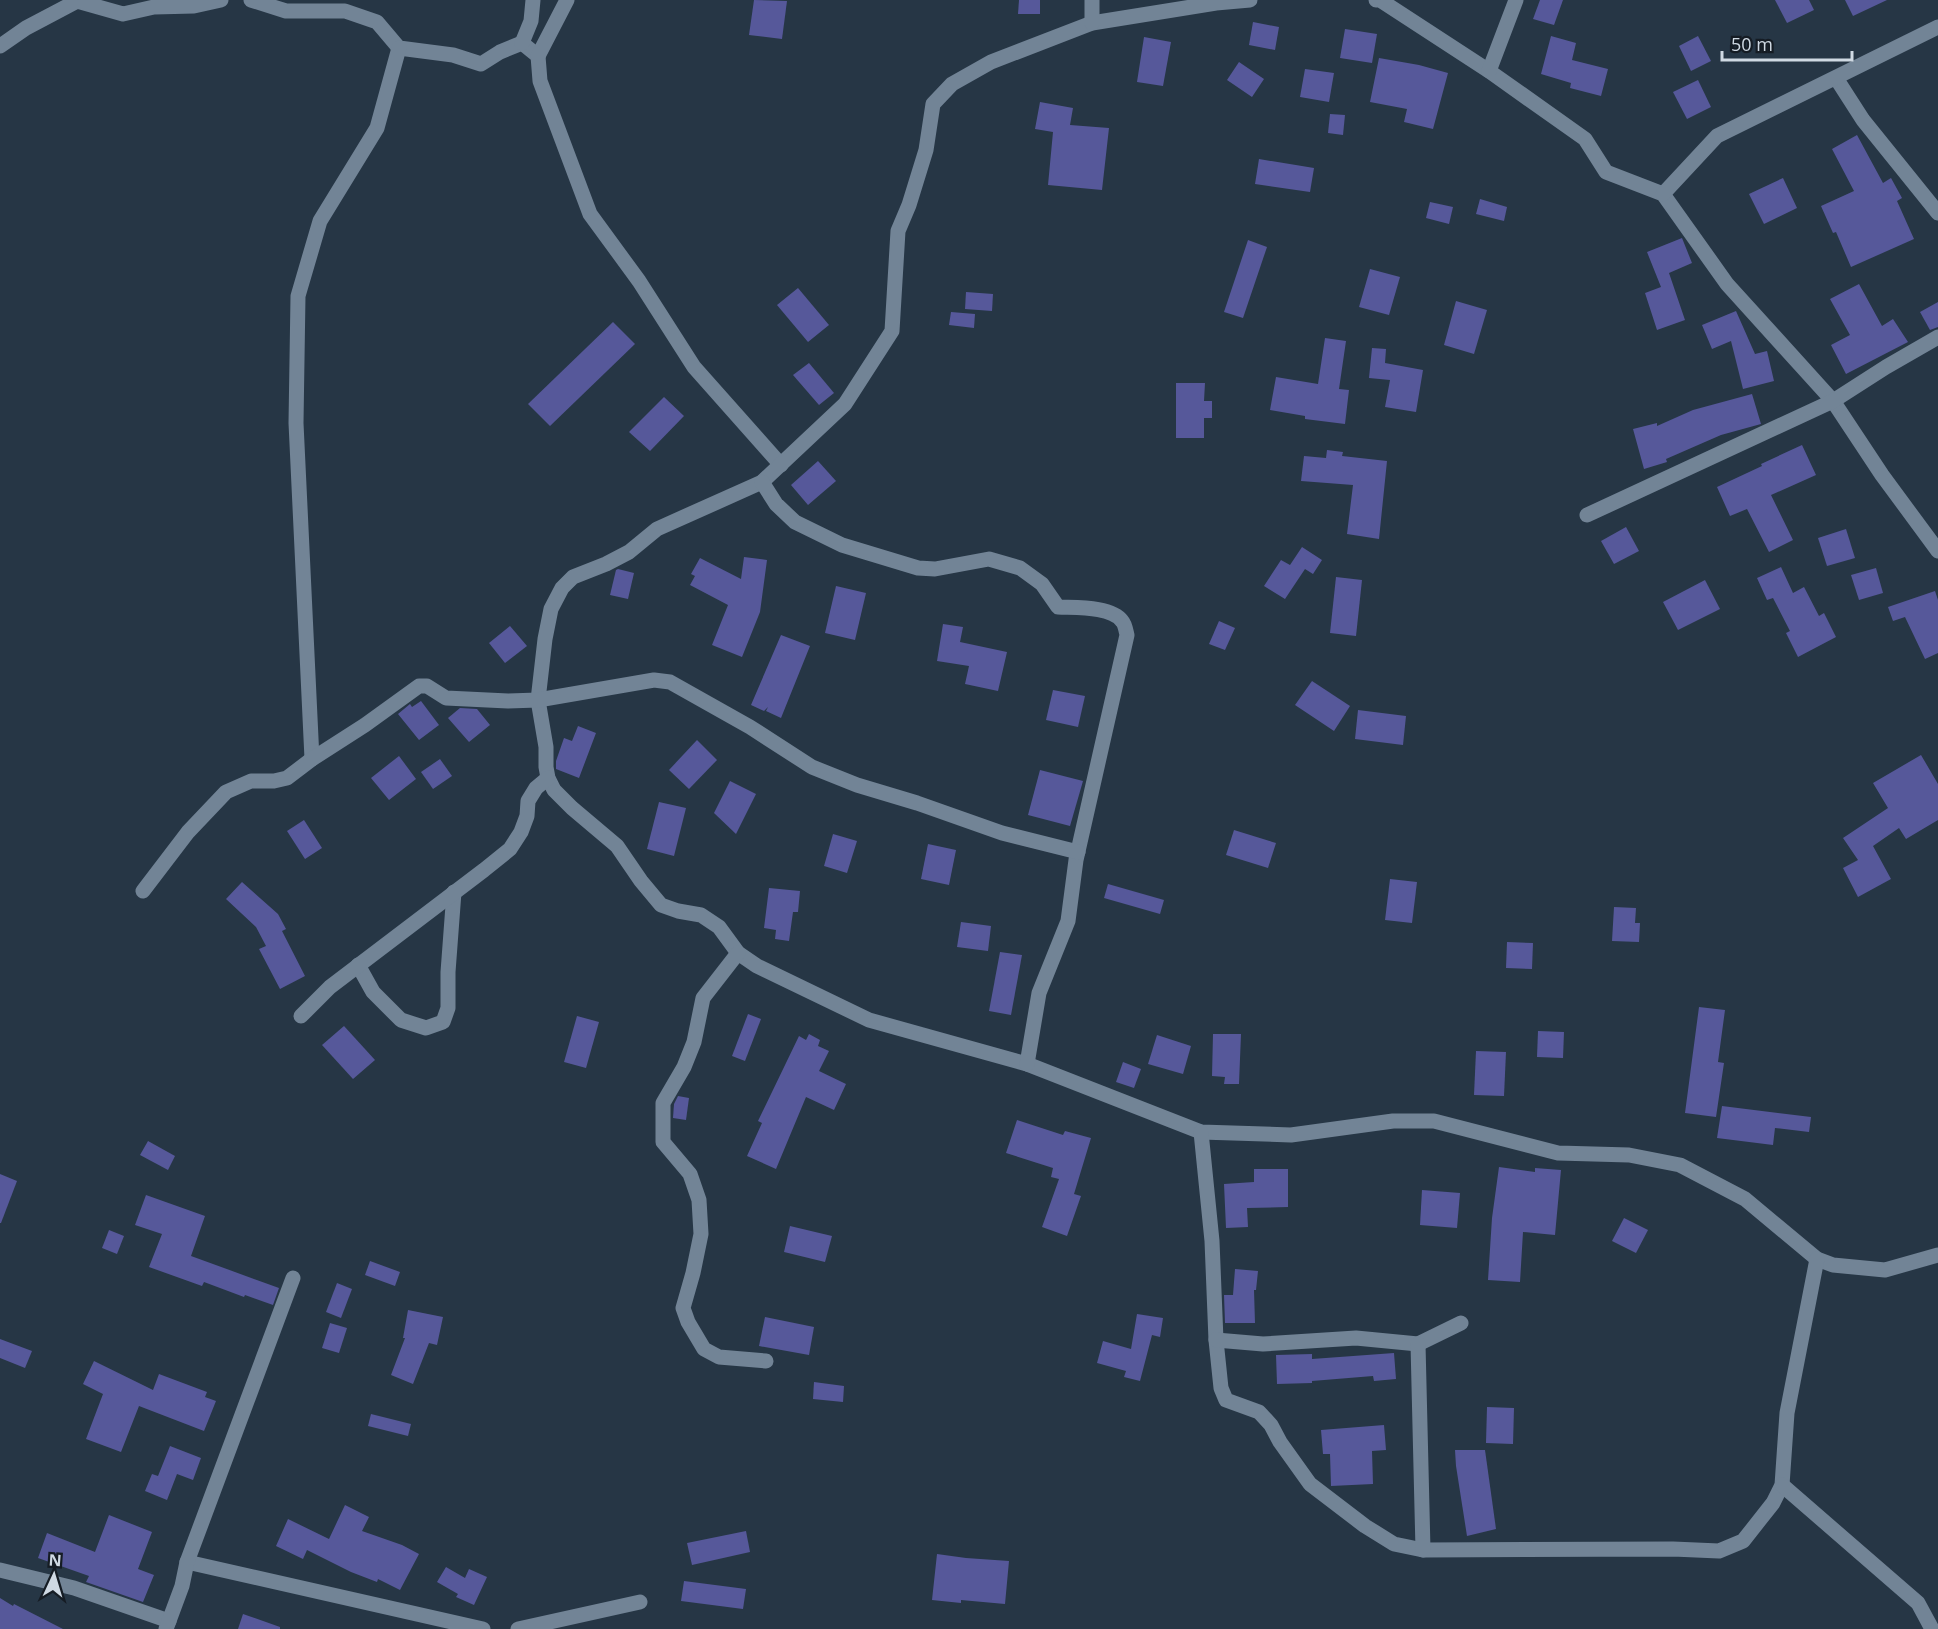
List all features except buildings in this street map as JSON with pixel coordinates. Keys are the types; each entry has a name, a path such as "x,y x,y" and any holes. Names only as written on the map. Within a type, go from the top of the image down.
{"street":[{"path":"0,46 26,28 76,1 123,14 154,7 194,6 221,0"},
{"path":"251,0 286,12 345,11 377,22 399,48 453,55 482,64 500,52 522,43 531,21 533,0"},
{"path":"567,0 538,56 540,81 591,214 639,282 694,367 781,465"},
{"path":"1092,0 1092,23"},
{"path":"1250,0 1216,3 1092,23 991,62 952,84 933,104 926,150 909,205 898,231 892,331 845,404 762,482 657,529 629,552 573,577 562,588 551,609 538,700 546,747 546,767 554,790 617,846 661,905 701,915 719,927 738,953 757,966 869,1020 1027,1064 1201,1132 1291,1134 1393,1121 1434,1121 1558,1153 1629,1155 1680,1165 1744,1198 1817,1259 1833,1265 1885,1270 1938,1255"},
{"path":"1376,0 1380,0 1489,71 1584,139 1606,171 1663,194 1727,284 1833,401 1882,475 1938,551"},
{"path":"1489,71 1516,0"},
{"path":"1663,194 1717,136 1938,27"},
{"path":"522,43 538,56"},
{"path":"312,759 296,423 298,296 320,221 377,128 399,48"},
{"path":"1836,78 1863,120 1938,213"},
{"path":"1587,515 1833,401 1938,337"},
{"path":"762,482 776,504 795,522 842,545 918,568 936,569 989,559 1020,568 1042,584 1058,607 1112,613 1123,622 1127,635 1078,852 1068,921 1039,993 1027,1064"},
{"path":"143,891 189,832 226,792 250,781 274,781 287,778 419,686 427,686 446,698 508,701 538,700 654,680 670,682 750,727 812,767 857,785 1002,833 1078,852"},
{"path":"301,1016 330,987 510,849 521,832 527,816 528,801 536,788 548,778"},
{"path":"358,965 373,992 401,1020 426,1028 443,1022 448,1008 448,972 454,892"},
{"path":"738,953 703,998 694,1042 684,1067 663,1103 663,1142 690,1174 699,1200 701,1234 693,1274 682,1308 688,1322 704,1349 719,1357 766,1361"},
{"path":"1201,1132 1212,1241 1216,1340 1221,1388 1227,1400 1259,1412 1271,1425 1280,1442 1310,1484 1365,1526 1394,1544 1423,1550 1673,1548 1719,1551 1743,1541 1773,1503 1782,1485 1787,1413 1817,1259"},
{"path":"0,1570 74,1588 168,1625 182,1586 187,1562 293,1278"},
{"path":"1216,1340 1263,1344 1356,1338 1418,1344 1461,1323"},
{"path":"1418,1344 1423,1550"},
{"path":"1782,1485 1918,1603 1932,1629"},
{"path":"187,1562 483,1629"},
{"path":"518,1629 640,1602"}]}
